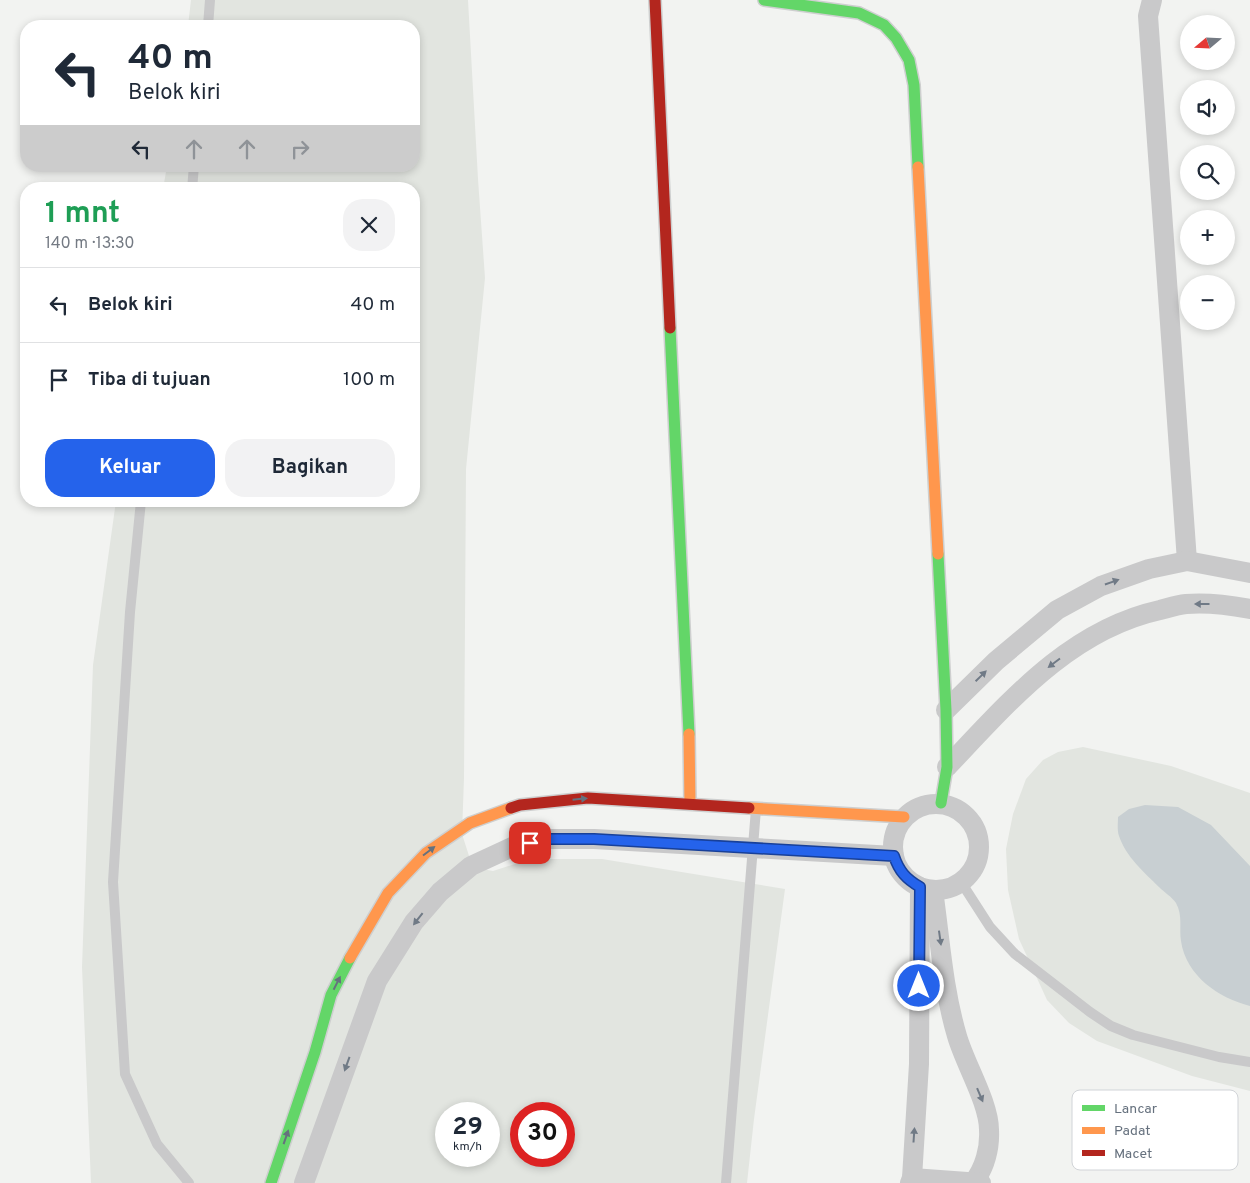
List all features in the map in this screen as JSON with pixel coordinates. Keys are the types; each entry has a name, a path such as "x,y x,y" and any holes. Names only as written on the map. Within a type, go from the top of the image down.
{"street":[{"path":"655,0 690,755 690,804"},
{"path":"764,0 859,13 884,25 896,38 909,60 914,84 946,710 946,767 941,803"},
{"path":"1152,0 1148,16 1187,561"},
{"path":"946,710 996,661 1057,610 1101,586 1150,569 1187,561 1250,572"},
{"path":"946,767 1036,676 1086,639 1135,615 1185,604 1222,604 1250,609"},
{"path":"271,1183 315,1052 331,995 358,942 388,893 426,853 470,823 520,805 588,798 904,817"},
{"path":"941,803 956,808 968,816 976,829 980,843 978,858 972,872 961,882 948,889 926,889 908,880 899,869 894,856 893,843 896,829 904,817 914,808 927,804 941,803"},
{"path":"304,1183 377,981 414,922 440,892 471,866 512,847 547,839 594,839 894,856"},
{"path":"926,889 950,1009 966,1062 985,1107 989,1129 986,1158 976,1182 911,1180 919,1064 926,889"}],"lane":[{"path":"208,20 210,0"},
{"path":"140,507 130,612 113,882 125,1074 157,1144 189,1183"},
{"path":"726,1183 756,808"},
{"path":"961,882 990,927 1015,954 1111,1026 1133,1035 1219,1057 1250,1062"}],"shaded area":[{"path":"191,0 468,0 485,278 466,469 462,834 470,859 482,869 493,871 518,863 551,859 602,859 785,889 747,1183 91,1183 82,967 93,665 115,507 420,507 420,182 164,182 166,172 420,172 420,20 189,20"},
{"path":"1083,747 1171,766 1250,793 1250,1091 1192,1076 1097,1041 1069,1023 1047,1000 1019,939 1008,890 1006,849 1013,814 1026,779 1043,760 1058,752"},
{"path":"1145,805 1178,807 1211,825 1250,866 1250,1006 1216,991 1197,975 1184,954 1181,941 1180,917 1176,903 1136,864 1122,844 1118,831 1118,817 1129,809"}],"traffic: fast":[{"path":"764,0 859,13 884,25 896,38 909,60 914,85 918,167"},
{"path":"670,328 689,734"},
{"path":"938,554 947,767 941,803"},
{"path":"271,1183 315,1052 331,995 350,958"}],"traffic: slow":[{"path":"918,167 938,554"},
{"path":"689,734 690,804"},
{"path":"350,958 388,893 426,853 470,823 511,808"},
{"path":"749,808 904,817"}],"traffic: jam":[{"path":"655,0 670,328"},
{"path":"511,808 520,805 588,798 749,808"}],"route":[{"path":"530,843 547,839 594,839 894,856 899,869 908,880 920,887 919,986"}]}
